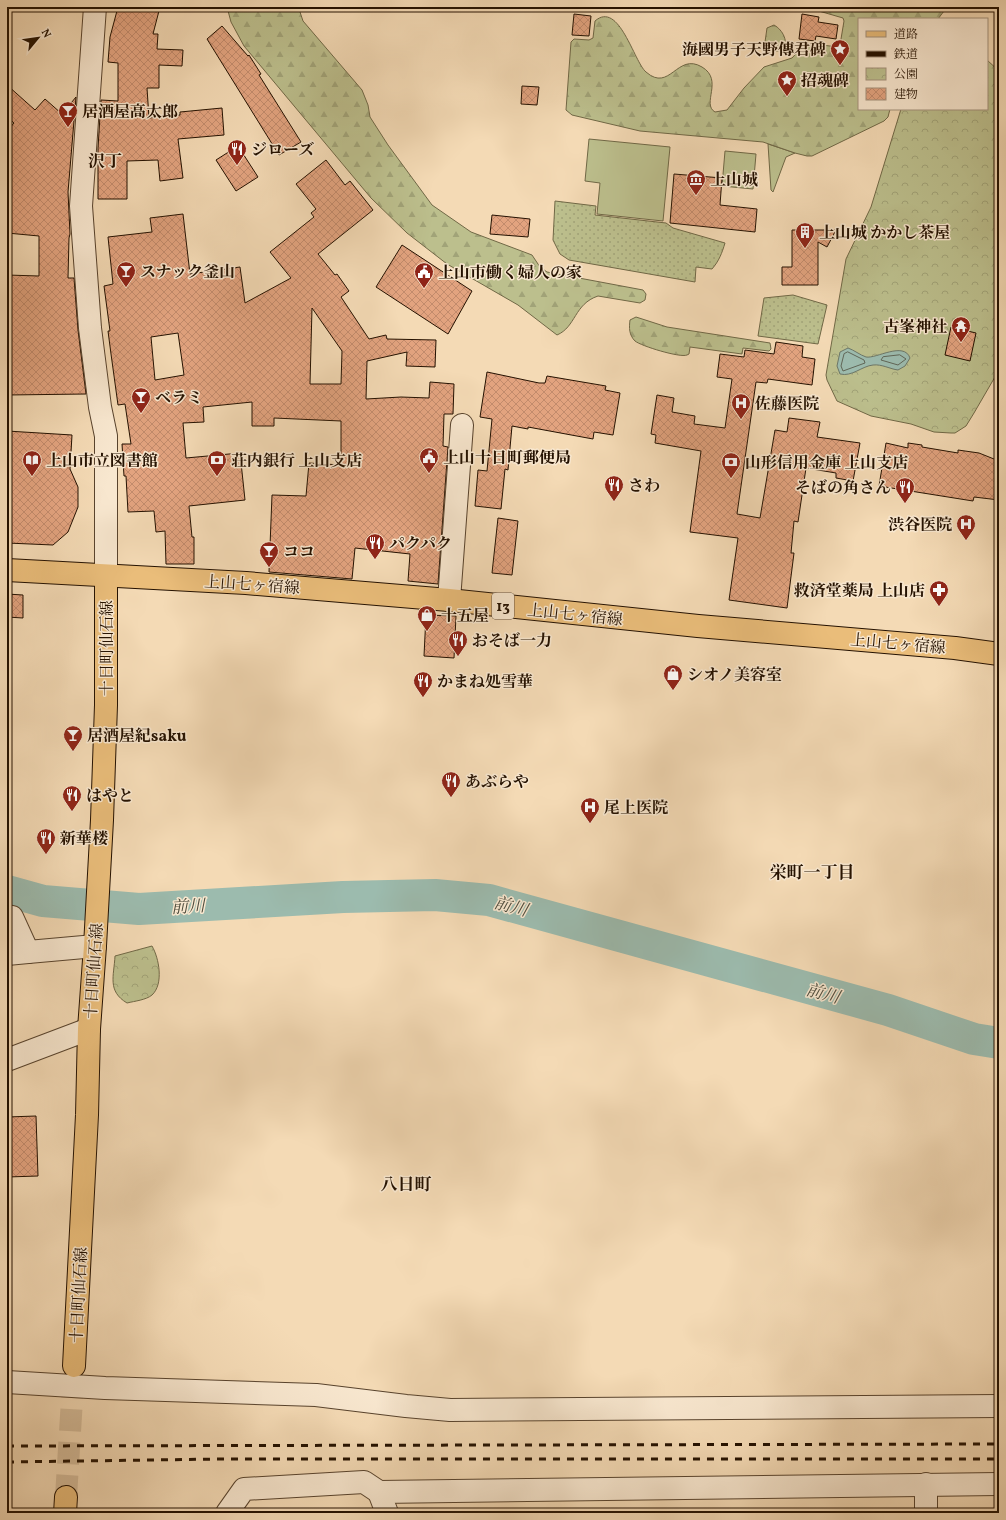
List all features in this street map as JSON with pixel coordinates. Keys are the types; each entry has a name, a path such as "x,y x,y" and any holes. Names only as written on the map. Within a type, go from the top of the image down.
{"main road":[{"name":"上山七ヶ宿線","path":"7,570 246,583 448,600 698,626 955,648 999,654"},
{"name":"十日町仙石線","path":"74,1366 87,1115 89,1029 96,937 106,705 106,576"}],"street":[{"path":"95,7 81,206 90,328 100,406 106,436 106,576"},
{"path":"448,600 462,425"},
{"path":"7,916 12,917 28,952"},
{"path":"7,954 28,952 96,937"},
{"path":"7,1060 89,1029"},
{"path":"7,1382 105,1388 316,1395 450,1410 999,1406"},
{"path":"227,1513 244,1489 364,1482 379,1492 999,1484"},
{"path":"926,1484 926,1513"},
{"path":"379,1492 387,1513"}],"green space":[{"path":"227,7 306,7 300,12 303,21 362,90 368,105 370,117 388,145 432,205 471,232 532,255 540,267 547,272 643,290 646,294 645,300 640,303 598,296 584,304 568,327 557,335 518,305 447,264 407,233 371,198 244,46 231,22"},
{"path":"805,7 947,7 939,18 858,18 858,110 890,110 888,117 884,121 812,156 795,153 763,142 640,131 572,115 566,110 571,42 574,39 589,40 593,38 595,21 604,17 611,19 619,25 641,66 646,72 654,77 661,78 668,76 686,64 693,64 702,67 708,72 712,85 710,103 711,108 715,112 727,110 744,88 764,67 792,58 806,43 838,47 840,45 844,21 843,18"},
{"path":"774,25 784,36 785,48 783,51 770,51 765,42 767,28"},
{"path":"988,61 999,71 999,370 966,426 955,433 934,432 911,424 871,416 837,401 827,380 826,375 846,259 871,207 901,110 988,110"},
{"path":"589,139 670,147 663,221 597,214 600,183 585,181"},
{"path":"768,144 795,153 786,157 773,192 771,190"},
{"path":"725,151 756,154 753,189 722,186"},
{"path":"555,201 596,206 595,215 666,223 673,228 725,243 717,263 712,269 696,267 695,282 569,260 560,254 553,240"},
{"path":"793,295 827,305 818,344 758,336 764,298"},
{"path":"636,317 667,327 770,343 771,349 769,351 743,348 742,354 690,347 689,354 677,355 645,346 635,341 630,331 630,320"},
{"path":"152,946 157,957 159,971 156,990 147,998 127,1003 121,998 114,988 113,976 115,956"}],"water":[{"path":"848,348 866,357 902,351 907,353 910,358 905,366 898,370 880,365 873,365 844,375 840,374 837,366 840,352"}],"building":[{"path":"118,7 160,7 153,34 158,34 157,49 183,50 182,66 159,65 159,88 147,88 149,118 180,115 180,112 222,108 224,135 178,139 183,178 160,181 158,160 127,161 127,199 98,199 98,148 101,100 118,101 118,63 108,62 110,37"},
{"path":"574,14 591,16 589,36 572,35"},
{"path":"802,14 819,17 818,22 838,25 836,39 816,36 815,41 799,39"},
{"path":"222,26 248,56 249,55 261,74 259,75 301,142 279,155 207,39"},
{"path":"7,85 35,110 45,99 62,114 76,97 68,192 70,234 68,278 74,278 78,330 86,394 7,395 7,275 39,276 39,236 7,233 7,131 14,123 7,117"},
{"path":"522,86 539,87 537,105 521,104"},
{"path":"238,146 258,177 236,191 216,160"},
{"path":"326,160 345,185 350,181 373,210 318,254 335,275 337,274 349,291 341,297 369,339 386,335 387,339 436,340 435,367 406,366 407,352 367,361 366,399 401,397 429,398 430,382 454,384 453,414 444,414 443,446 448,447 438,584 408,581 410,554 355,548 352,579 269,572 272,495 306,496 309,463 341,465 341,421 274,418 274,426 252,426 252,402 203,407 204,422 183,423 186,458 240,453 245,500 189,506 192,537 194,537 194,564 166,564 165,531 156,532 154,511 128,512 122,444 131,444 125,404 118,405 108,331 110,331 104,286 113,284 108,237 152,232 150,218 183,214 190,274 240,267 245,303 291,278 270,252 314,217 311,213 316,209 296,184","holes":["312,308 342,351 341,384 310,384","178,333 184,375 155,380 151,337"]},
{"name":"上山城","path":"674,174 722,178 720,205 757,209 755,232 670,223"},
{"path":"492,215 530,219 528,237 490,234"},
{"name":"上山城 かかし茶屋","path":"792,230 836,230 827,247 818,242 818,285 782,285 782,267 792,267"},
{"name":"上山市働く婦人の家","path":"402,245 472,291 448,334 376,287"},
{"path":"951,327 976,333 970,361 945,355"},
{"path":"776,342 803,346 802,357 815,359 812,385 768,379 767,383 756,382 737,514 760,518 775,430 787,432 789,418 820,422 817,437 860,443 853,481 836,478 836,473 806,468 798,522 794,521 791,553 794,553 787,608 729,600 738,538 690,532 701,451 655,443 656,435 651,434 657,395 674,398 672,412 695,416 694,424 725,428 732,379 717,377 720,354 744,357 745,350 774,354"},
{"path":"487,372 539,383 545,383 547,376 606,386 605,390 620,393 613,435 594,432 593,439 528,427 528,429 512,426 508,470 505,469 501,509 475,506 478,470 487,471 492,419 480,417"},
{"path":"7,431 72,435 70,469 78,487 78,507 68,532 53,545 7,543"},
{"path":"886,443 908,448 908,443 958,453 958,450 979,453 999,461 999,500 974,497 973,501 879,486"},
{"path":"498,518 518,521 512,575 492,573"},
{"path":"7,594 23,595 23,618 7,617"},
{"path":"426,615 456,616 454,658 424,656"},
{"path":"36,1116 38,1176 7,1177 7,1117"}],"waterway":[{"name":"前川","path":"7,891 43,901 139,909 343,897 435,895 489,900 888,1010 974,1039 999,1043"}],"tunnel":[{"path":"66,1497 74,1367"}],"railway":[{"path":"7,1446 999,1444"},
{"path":"7,1462 222,1459 999,1459"}],"place":[{"name":"海國男子天野傳君碑","path":"840,66"},
{"name":"招魂碑","path":"787,97"},
{"name":"居酒屋高太郎","path":"68,128"},
{"name":"ジローズ","path":"237,166"},
{"name":"上山城","path":"696,196"},
{"name":"上山城 かかし茶屋","path":"805,249"},
{"name":"スナック釜山","path":"126,288"},
{"name":"上山市働く婦人の家","path":"424,289"},
{"name":"古峯神社","path":"961,343"},
{"name":"ベラミ","path":"141,414"},
{"name":"佐藤医院","path":"741,420"},
{"name":"上山十日町郵便局","path":"429,474"},
{"name":"上山市立図書館","path":"32,477"},
{"name":"荘内銀行 上山支店","path":"217,477"},
{"name":"山形信用金庫 上山支店","path":"731,479"},
{"name":"さわ","path":"614,502"},
{"name":"そばの角さん","path":"905,504"},
{"name":"渋谷医院","path":"966,541"},
{"name":"パクパク","path":"375,560"},
{"name":"ココ","path":"269,568"},
{"name":"救済堂薬局 上山店","path":"939,607"},
{"name":"十五屋","path":"427,632"},
{"name":"おそば一力","path":"458,657"},
{"name":"シオノ美容室","path":"673,691"},
{"name":"かまね処雪華","path":"423,698"},
{"name":"居酒屋紀saku","path":"73,752"},
{"name":"あぶらや","path":"451,798"},
{"name":"はやと","path":"72,812"},
{"name":"尾上医院","path":"590,824"},
{"name":"新華楼","path":"46,855"}],"district":[{"name":"沢丁","path":"105,161"},
{"name":"栄町一丁目","path":"812,872"},
{"name":"八日町","path":"406,1184"}]}
